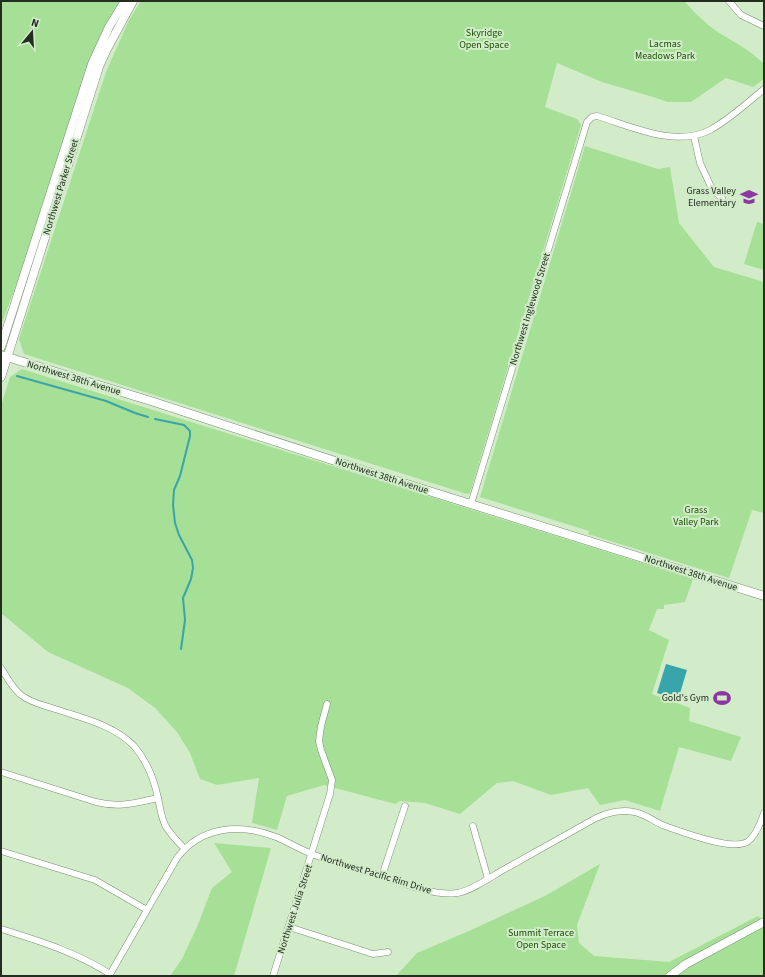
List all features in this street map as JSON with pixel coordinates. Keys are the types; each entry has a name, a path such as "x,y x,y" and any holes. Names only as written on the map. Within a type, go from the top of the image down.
{"street":[{"name":"Northwest Parker Street","path":"1,347 92,64 109,27 125,1"},
{"name":"Northwest Parker Street","path":"1,377 4,356 99,68 107,49 133,1"},
{"path":"729,1 741,15 764,26"},
{"path":"722,198 712,189 700,162 694,136 719,125 764,89"},
{"name":"Northwest Inglewood Street","path":"471,504 587,122 592,117 597,116 661,136 685,138 694,136"},
{"name":"Northwest 38th Avenue","path":"4,356 154,402 764,596"},
{"path":"1,668 20,694 34,703 98,723 118,733 134,746 146,762 154,781 161,814 165,824 173,837 184,848"},
{"name":"Northwest Julia Street","path":"273,976 330,794 332,780 319,741 321,726 327,704"},
{"path":"1,772 110,805 125,805 158,798"},
{"path":"382,876 405,806"},
{"name":"Northwest Pacific Rim Drive","path":"109,975 184,848 199,837 218,830 244,829 256,831 274,837 312,854 437,893 458,893 488,879 609,812 621,810 640,814 664,825 720,843 735,845 747,842 754,835 764,813"},
{"path":"473,826 488,879"},
{"path":"1,851 95,880 147,910"},
{"path":"670,976 686,964 764,922"},
{"path":"289,927 373,954 388,952"},
{"path":"1,929 47,943 64,950 95,965 109,975"}],"green space":[{"path":"1,1 121,1 43,205 19,278 1,325"},
{"path":"141,1 684,1 710,26 747,50 764,64 764,79 753,87 726,78 691,102 668,102 602,82 557,63 545,107 577,119 581,125 470,493 467,494 24,354 19,339 106,72 129,20"},
{"name":"Grass Valley Park","path":"585,146 658,169 670,167 679,223 714,267 764,282 764,513 752,510 729,578 588,534 589,531 480,497"},
{"path":"757,222 764,224 764,270 744,264"},
{"path":"22,369 693,579 685,602 664,605 664,609 657,609 649,630 669,640 652,694 690,708 689,721 741,737 731,761 679,747 660,811 625,800 600,805 588,788 551,795 513,781 497,783 460,814 425,803 400,801 395,804 324,785 287,796 277,830 252,823 259,778 217,785 200,779 190,753 177,732 155,708 128,688 48,652 1,613 1,406 10,377"},
{"path":"214,843 271,848 234,976 170,976 182,959 197,927 212,888 232,872"},
{"name":"Summit Terrace Open Space","path":"600,864 577,925 579,943 594,956 669,962 758,916 764,924 764,976 396,976 417,953 545,896"}],"water":[{"path":"666,664 687,670 678,700 657,693"}],"waterway":[{"path":"17,376 106,401 148,417"},
{"path":"155,419 184,425 190,431 180,476 174,490 173,505 175,523 179,535 192,560 193,568 191,579 183,598 185,620 181,649"}],"place":[{"name":"Grass Valley Elementary","path":"749,197"},
{"name":"Gold's Gym","path":"722,698"}],"park label":[{"name":"Skyridge Open Space","path":"484,38"},
{"name":"Lacmas Meadows Park","path":"665,50"}]}
